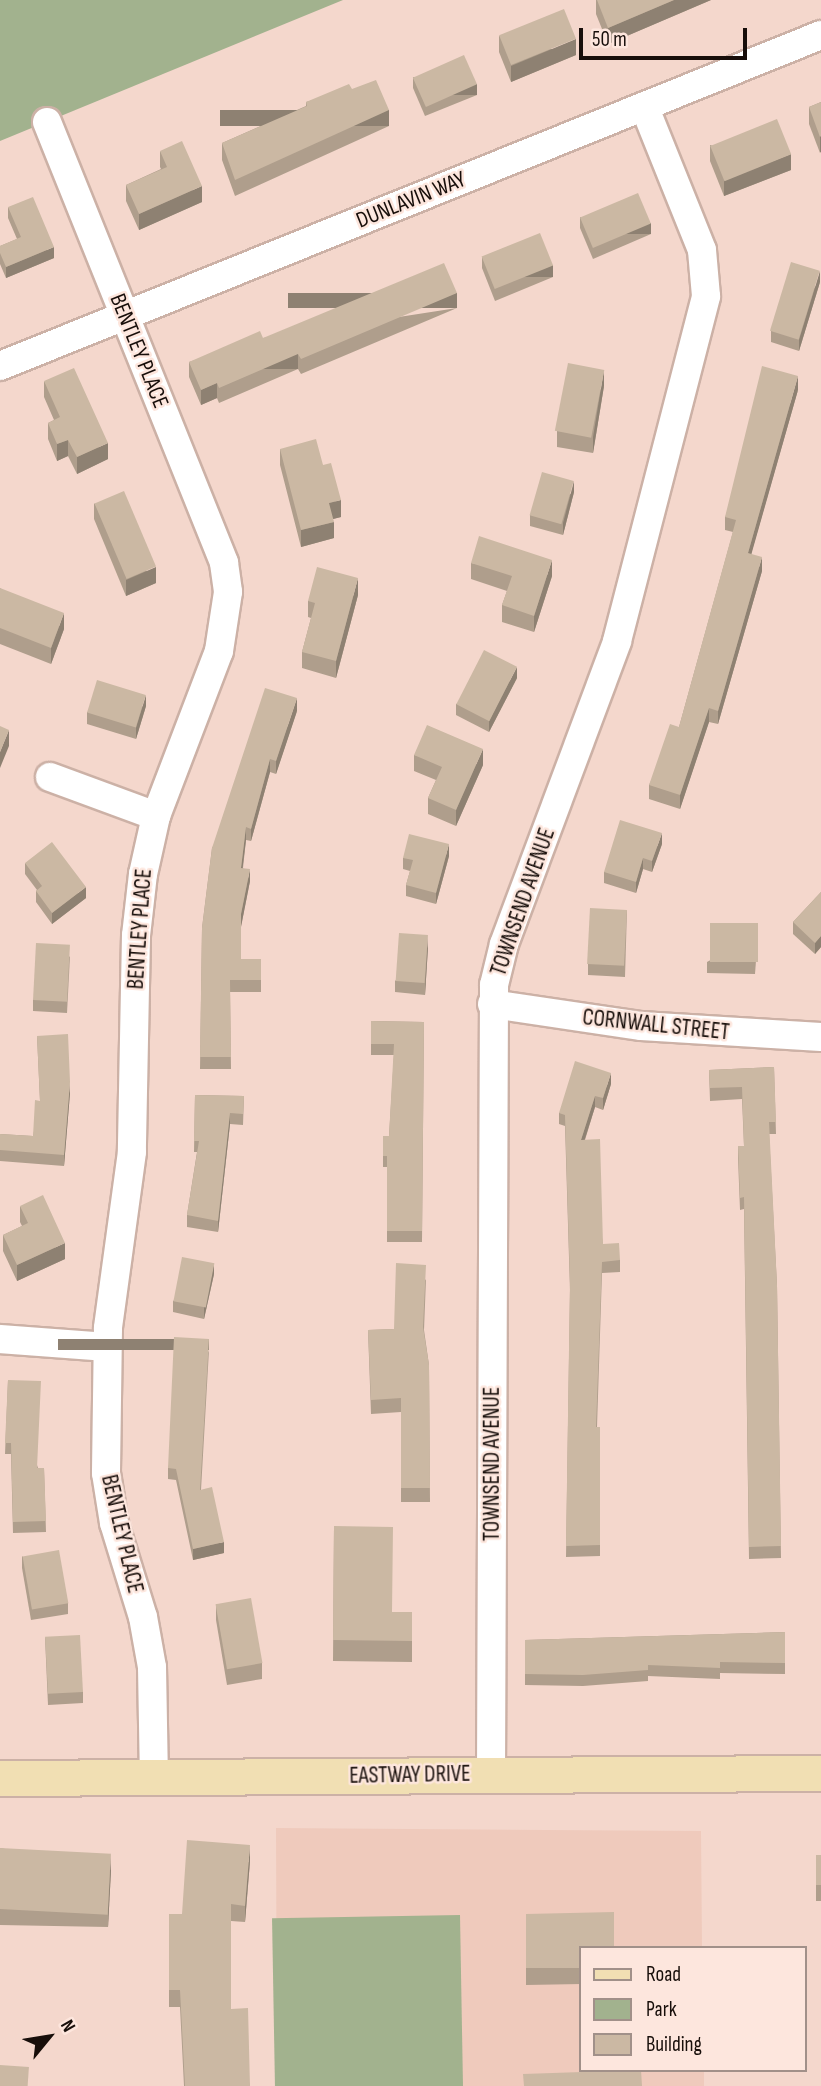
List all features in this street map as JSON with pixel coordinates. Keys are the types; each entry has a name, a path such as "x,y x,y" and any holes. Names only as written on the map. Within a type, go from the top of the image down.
{"main road":[{"name":"EASTWAY DRIVE","path":"0,1778 821,1773"}],"street":[{"name":"DUNLAVIN WAY","path":"0,366 821,35"},
{"name":"TOWNSEND AVENUE","path":"491,1774 492,1004 504,944 617,641 704,309 702,250 644,106"},
{"name":"BENTLEY PLACE","path":"47,122 224,563 228,592 219,651 156,816 138,904 132,1152 107,1347 106,1473 152,1667 154,1778"},
{"path":"50,778 156,816"},
{"name":"CORNWALL STREET","path":"492,1004 641,1026 821,1037"},
{"path":"0,1339 107,1347"}],"shaded area":[{"path":"276,1828 701,1831 702,1946 580,1946 580,2072 704,2072 704,2086 277,2086"}],"green space":[{"path":"0,0 343,0 0,141"},
{"path":"460,1915 463,2086 275,2086 272,1918"}],"building":[{"path":"597,0 674,0 608,28"},
{"path":"564,9 576,39 511,65 499,35"},
{"path":"464,55 477,84 426,107 413,78"},
{"path":"376,80 389,110 235,180 222,143 307,106 306,102 349,84 352,89"},
{"path":"821,102 821,136 820,137 809,107"},
{"path":"777,119 791,154 724,181 710,146"},
{"path":"182,141 202,186 139,214 126,185 167,167 160,151"},
{"path":"638,193 651,223 593,248 580,218"},
{"path":"33,197 54,247 6,267 0,246 21,237 8,207"},
{"path":"540,233 553,265 495,289 482,257"},
{"path":"791,262 820,271 799,340 770,331"},
{"path":"444,263 457,293 301,359 298,354 219,388 217,383 201,390 189,362 260,331 263,338"},
{"path":"568,363 604,370 591,438 555,431"},
{"path":"762,366 798,376 748,553 762,557 718,711 709,708 680,795 649,785 670,724 679,727 736,520 725,517"},
{"path":"74,368 108,443 77,457 68,440 57,444 48,423 60,417 44,381"},
{"path":"316,439 323,465 331,463 341,500 329,503 334,522 301,530 280,449"},
{"path":"542,472 574,481 561,524 530,515"},
{"path":"124,491 156,566 127,579 95,504"},
{"path":"479,536 552,560 534,616 502,605 512,576 471,563"},
{"path":"317,567 358,578 336,661 302,652 315,603 308,601"},
{"path":"0,588 64,613 51,648 0,628"},
{"path":"484,650 517,667 489,721 456,704"},
{"path":"97,680 146,695 136,727 87,713"},
{"path":"265,688 297,698 276,761 270,759 251,829 246,827 241,868 250,869 241,914 241,959 261,959 261,980 230,980 231,1057 200,1057 202,928 212,848"},
{"path":"427,725 483,749 456,810 428,798 442,767 414,755"},
{"path":"0,726 9,730 0,752"},
{"path":"620,820 662,833 652,861 643,858 636,882 604,872"},
{"path":"409,834 449,844 436,893 406,885 413,860 403,858"},
{"path":"52,842 86,887 52,913 36,891 42,886 25,863"},
{"path":"821,892 821,936 815,943 793,922"},
{"path":"590,908 627,910 624,966 587,964"},
{"path":"710,923 758,923 758,962 710,962"},
{"path":"399,933 428,935 425,983 396,981"},
{"path":"36,943 70,945 67,1002 33,1000"},
{"path":"371,1021 424,1022 422,1231 387,1231 387,1156 383,1156 383,1136 389,1136 394,1044 371,1044"},
{"path":"68,1034 70,1082 64,1155 0,1150 0,1134 33,1136 35,1100 40,1101 37,1036"},
{"path":"575,1061 611,1073 603,1098 595,1096 581,1140 600,1139 603,1244 619,1243 620,1260 602,1262 596,1427 600,1427 600,1545 566,1546 570,1283 565,1115 559,1113"},
{"path":"774,1067 776,1122 769,1122 777,1285 781,1546 749,1547 744,1197 740,1198 738,1146 744,1146 742,1087 710,1088 709,1070"},
{"path":"195,1095 244,1096 243,1114 230,1113 218,1221 187,1215 199,1141 194,1141"},
{"path":"43,1195 65,1243 17,1265 3,1235 28,1223 20,1206"},
{"path":"182,1257 214,1263 206,1307 173,1301"},
{"path":"396,1263 426,1265 423,1327 429,1365 430,1488 401,1488 401,1398 371,1400 368,1330 394,1329"},
{"path":"174,1337 209,1339 200,1490 212,1487 224,1542 193,1549 176,1469 168,1468"},
{"path":"8,1380 41,1381 37,1468 44,1468 46,1521 13,1522 11,1443 5,1443"},
{"path":"334,1526 393,1527 392,1612 412,1612 412,1641 333,1640"},
{"path":"59,1550 68,1603 32,1610 23,1556"},
{"path":"251,1598 262,1663 227,1669 216,1604"},
{"path":"785,1632 785,1663 720,1662 720,1668 648,1665 648,1670 583,1675 525,1674 525,1640"},
{"path":"80,1635 83,1692 48,1694 45,1637"},
{"path":"187,1840 250,1845 245,1906 231,1904 231,2009 248,2008 250,2086 185,2086 180,1990 169,1990 169,1914 182,1914"},
{"path":"0,1848 111,1854 108,1915 0,1909"},
{"path":"816,1855 821,1855 821,1885 816,1885"},
{"path":"614,1912 614,1946 580,1946 580,1968 526,1968 526,1914"},
{"path":"0,2065 29,2067 28,2086 0,2086"},
{"path":"641,2072 642,2086 524,2086 523,2074"}]}
